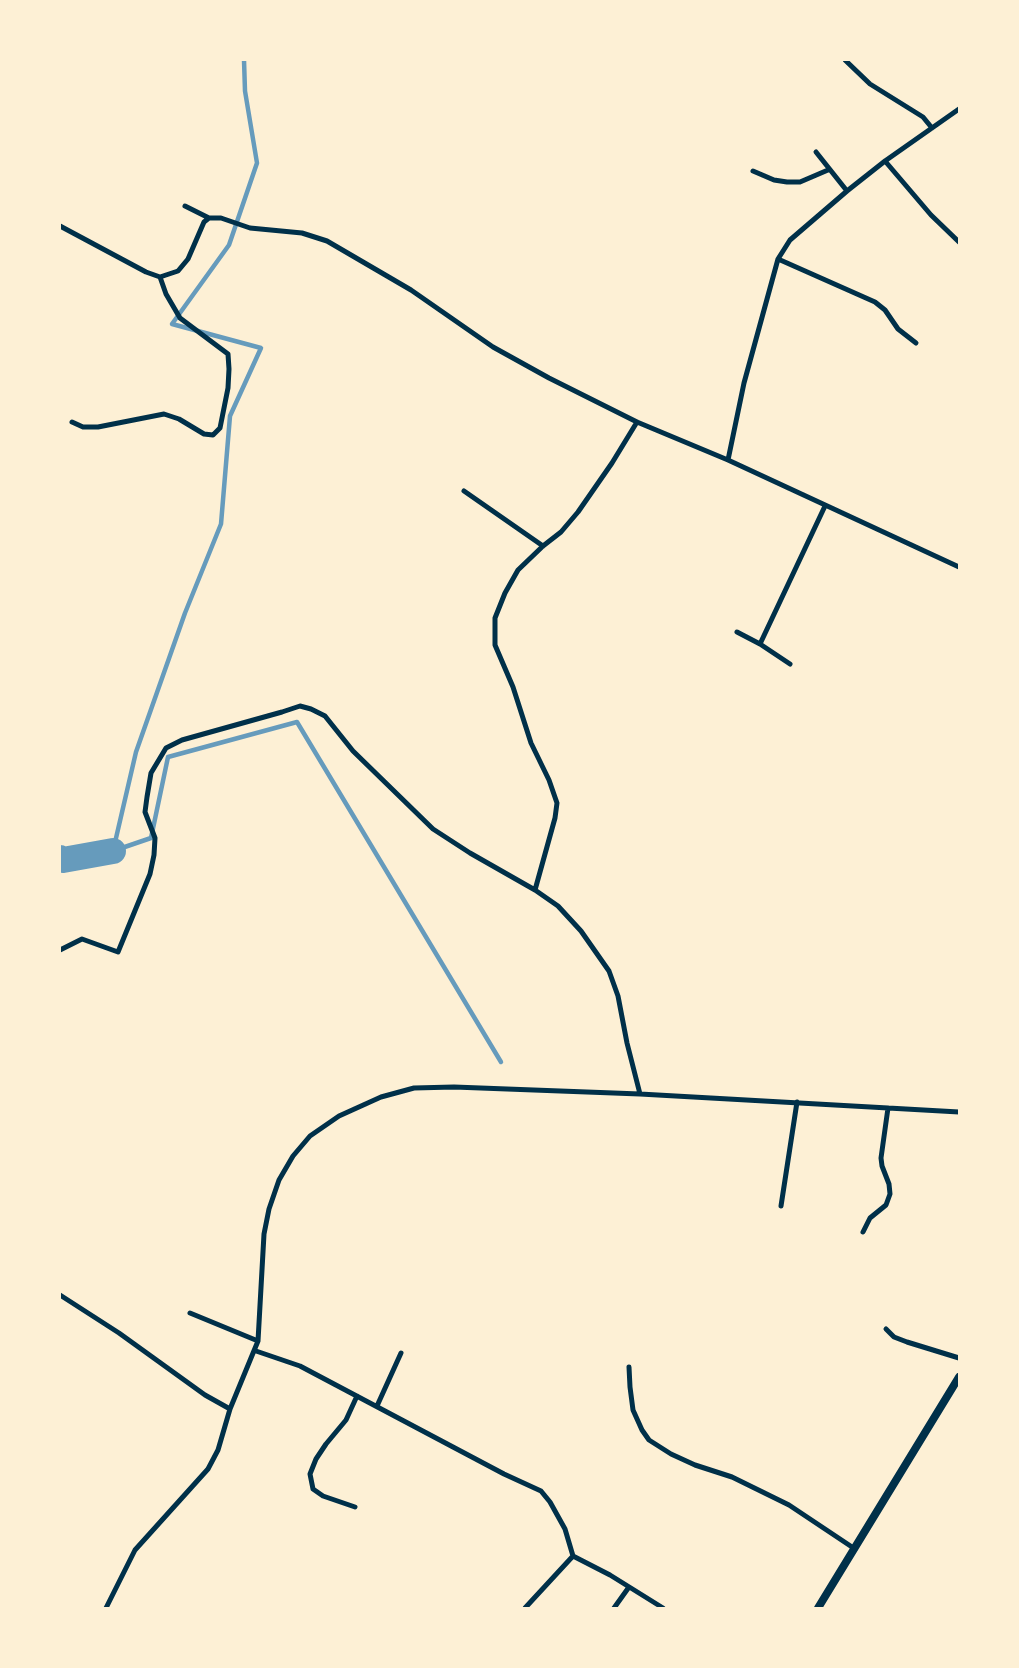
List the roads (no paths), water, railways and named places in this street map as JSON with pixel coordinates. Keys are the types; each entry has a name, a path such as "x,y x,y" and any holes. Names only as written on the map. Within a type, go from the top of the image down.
{"street":[{"path":"844,60 870,84 923,117 932,128"},
{"path":"728,460 744,383 778,259 790,240 885,161 959,109"},
{"path":"816,152 828,170 847,191"},
{"path":"885,161 931,215 959,242"},
{"path":"753,171 774,180 800,182 828,170"},
{"path":"185,206 209,218 221,218 250,228 302,233 327,241 411,290 493,347 549,378 637,422 728,460 959,567"},
{"path":"60,226 146,272 160,277 178,271 188,259 204,222 209,218"},
{"path":"778,259 875,302 885,310 898,329 916,343"},
{"path":"72,422 83,427 98,427 164,414 178,419 204,434 214,434 220,428 228,388 228,354 180,318 166,294 160,277"},
{"path":"535,890 555,818 557,803 549,780 531,743 513,687 495,645 495,618 505,593 518,570 561,532 578,512 637,422"},
{"path":"464,492 544,546"},
{"path":"760,644 825,506"},
{"path":"737,632 760,644 790,664"},
{"path":"60,950 82,939 118,952 150,874 155,838 145,812 151,772 166,748 182,740 300,706 325,716 353,751 433,829 470,853 535,890 558,906 581,931 609,971 618,996 627,1044 640,1094"},
{"path":"106,1608 135,1550 208,1469 218,1450 230,1408 256,1351 264,1234 269,1209 279,1180 293,1156 310,1136 338,1116 381,1097 414,1088 454,1087 640,1094 959,1112"},
{"path":"781,1206 797,1102"},
{"path":"863,1232 870,1218 886,1206 890,1194 881,1158 888,1108"},
{"path":"60,1295 120,1333 205,1395 230,1408"},
{"path":"190,1313 258,1341"},
{"path":"886,1329 901,1339 959,1358"},
{"path":"256,1351 300,1366 504,1474 541,1491 550,1502 565,1529 573,1556 630,1587 663,1608"},
{"path":"377,1406 401,1353"},
{"path":"629,1367 633,1410 649,1440 671,1454 695,1465 732,1477 789,1504 855,1548"},
{"path":"818,1608 959,1377"},
{"path":"355,1507 323,1496 313,1489 310,1474 316,1459 326,1444 346,1420 357,1396"},
{"path":"525,1608 573,1556"},
{"path":"614,1608 630,1587"}],"waterway":[{"path":"113,851 136,752 185,613 221,524 230,416 261,348 172,324 229,245 257,163 245,91 244,60"},
{"path":"113,851 151,838 168,757 297,722 501,1062"},
{"path":"60,858 63,860 113,851"}]}
